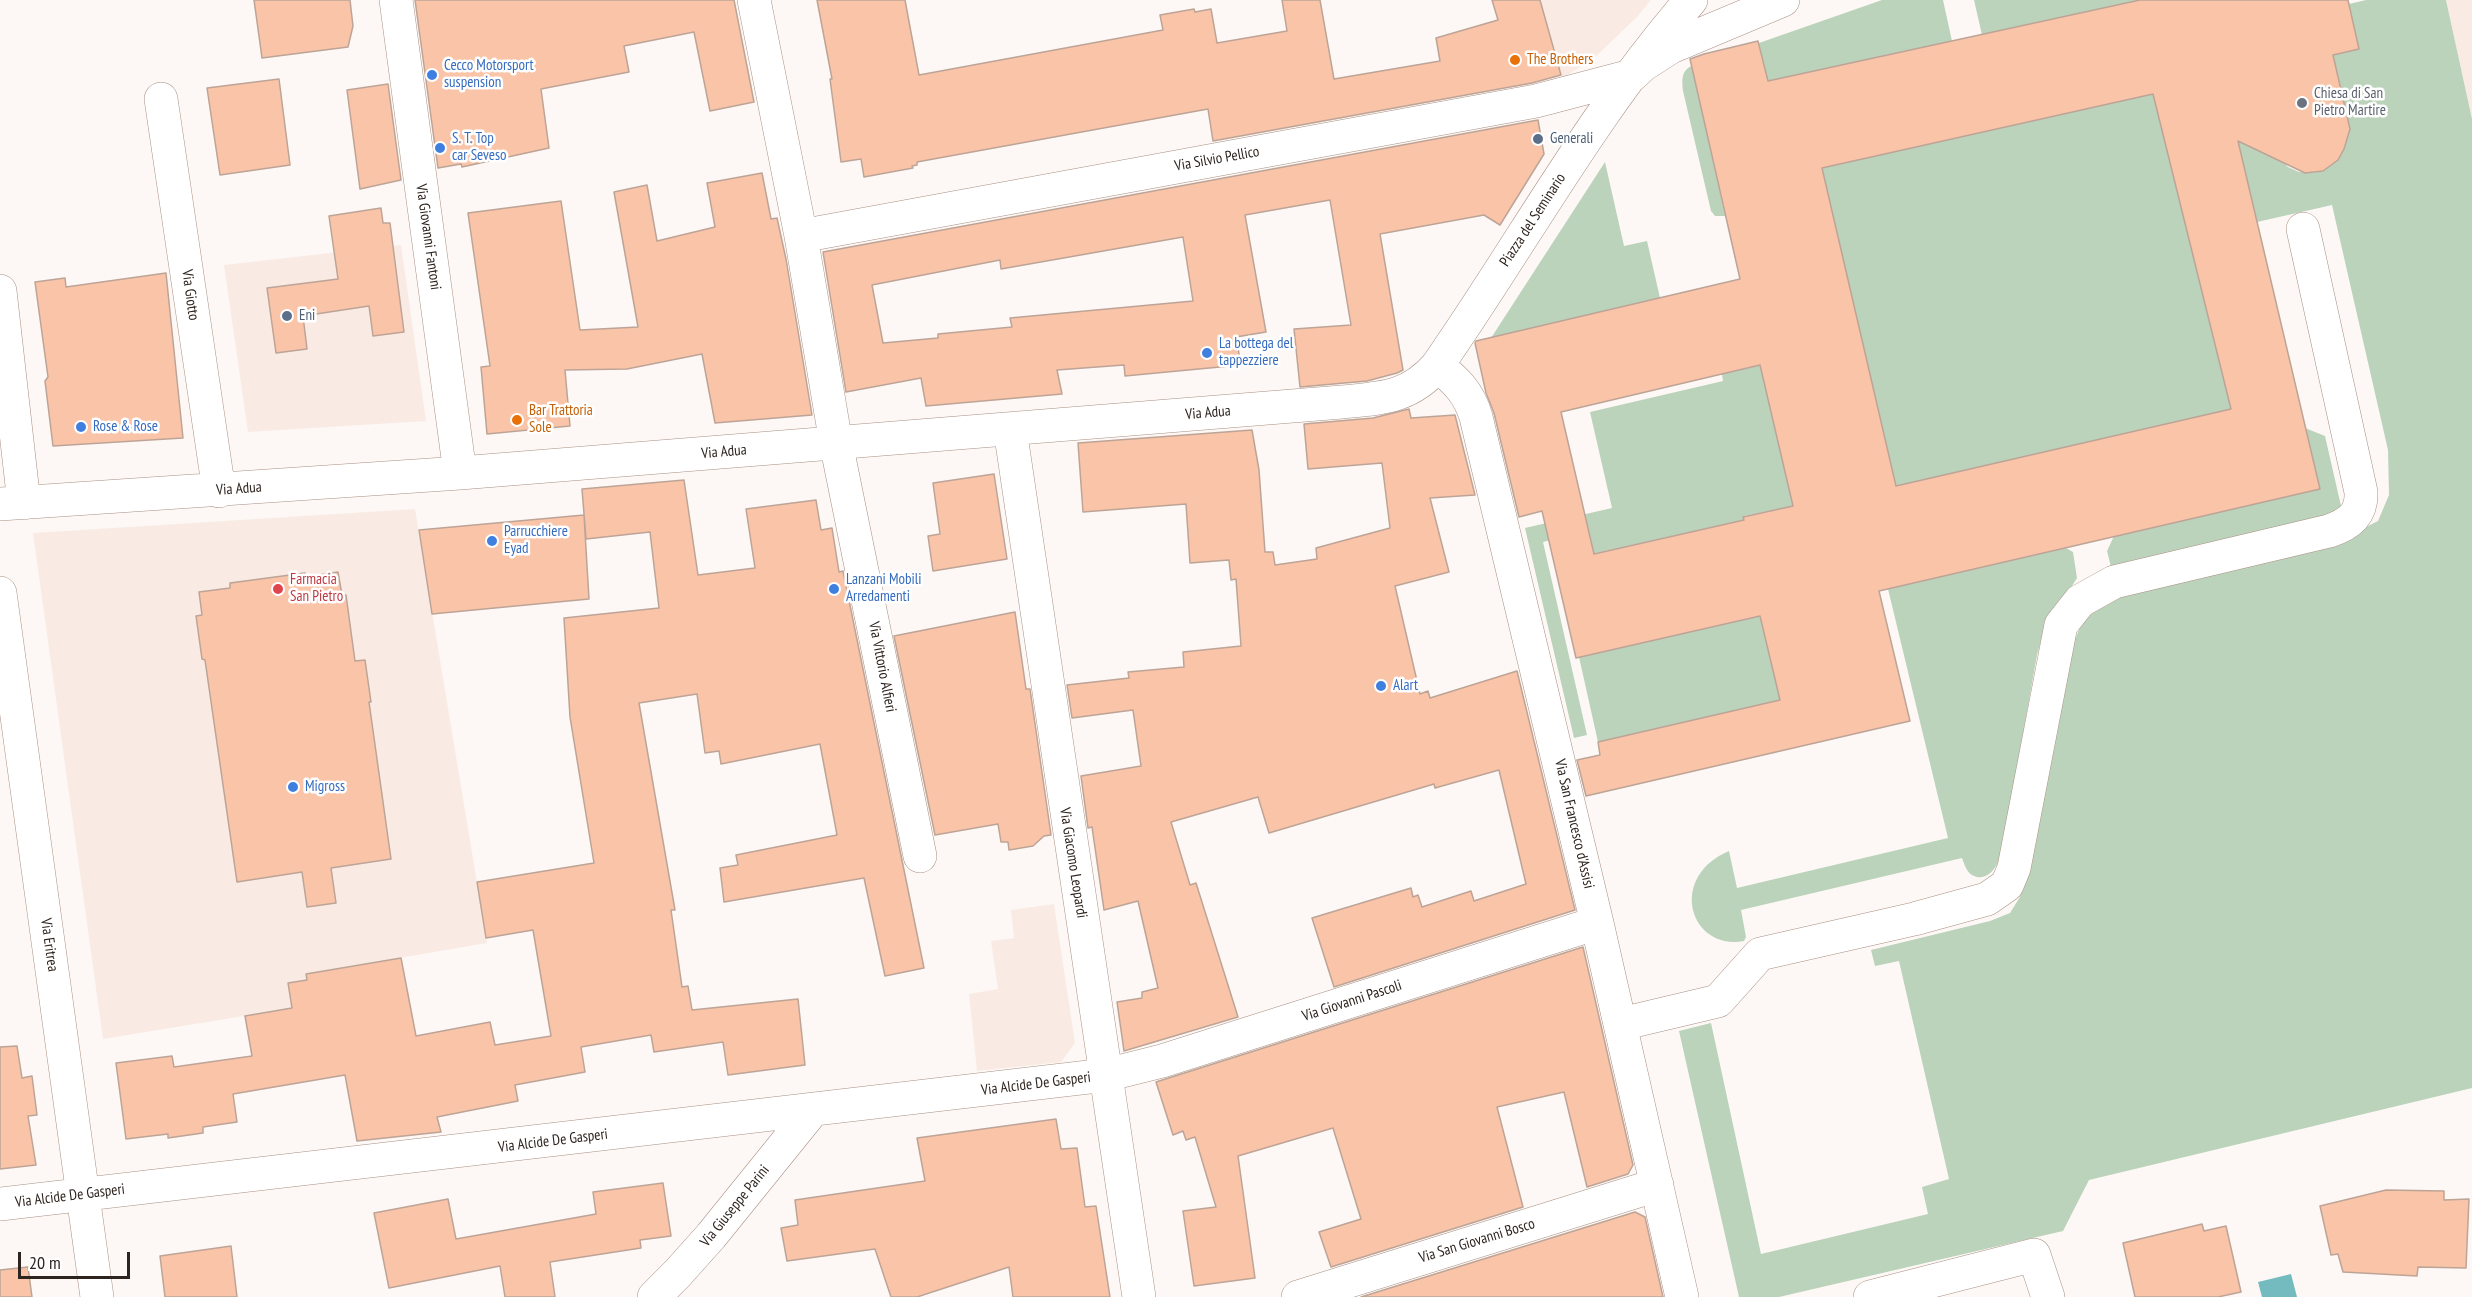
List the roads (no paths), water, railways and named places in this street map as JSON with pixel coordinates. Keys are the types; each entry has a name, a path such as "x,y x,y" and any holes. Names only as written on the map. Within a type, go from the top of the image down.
{"street":[{"name":"Via Giovanni Fantoni","path":"396,0 460,473"},
{"path":"754,0 801,236 836,443"},
{"name":"Piazza del Seminario","path":"1437,366 1593,129 1662,33 1691,0"},
{"name":"Piazza del Seminario","path":"1631,76 1671,46 1783,0"},
{"name":"Via Silvio Pellico","path":"801,236 1536,101 1631,76"},
{"name":"Via Giotto","path":"161,99 219,490"},
{"path":"1621,1024 1718,1001 1760,954 1914,919 1987,899 2007,885 2014,868 2061,625 2080,601 2114,582 2329,531 2346,525 2356,515 2361,503 2361,492 2303,229"},
{"path":"0,291 12,504"},
{"name":"Via Adua","path":"12,504 460,473 1379,398 1393,396 1415,387 1437,366"},
{"name":"Via San Francesco d'Assisi","path":"1437,366 1460,384 1470,399 1476,417 1621,1024 1682,1297"},
{"name":"Via Giacomo Leopardi","path":"1010,429 1139,1297"},
{"name":"Via Vittorio Alfieri","path":"836,443 920,856"},
{"name":"Via Eritrea","path":"0,592 97,1297"},
{"name":"Via Giovanni Pascoli","path":"1106,1075 1173,1058 1597,923"},
{"name":"Via Alcide De Gasperi","path":"0,1204 1106,1075"},
{"name":"Via Giuseppe Parini","path":"658,1295 711,1236 812,1111"},
{"name":"Via San Giovanni Bosco","path":"1298,1297 1657,1185"},
{"path":"1870,1297 2034,1255 2048,1297"}],"water":[{"path":"2291,1274 2297,1297 2262,1297 2258,1282"}],"place":[{"name":"The Brothers","path":"1515,60"},
{"name":"Cecco Motorsport suspension","path":"432,75"},
{"name":"Chiesa di San Pietro Martire","path":"2302,103"},
{"name":"Generali","path":"1538,139"},
{"name":"S. T. Top car Seveso","path":"440,148"},
{"name":"Eni","path":"287,316"},
{"name":"La bottega del tappezziere","path":"1207,353"},
{"name":"Bar Trattoria Sole","path":"517,420"},
{"name":"Rose & Rose","path":"81,427"},
{"name":"Parrucchiere Eyad","path":"492,541"},
{"name":"Farmacia San Pietro","path":"278,589"},
{"name":"Lanzani Mobili Arredamenti","path":"834,589"},
{"name":"Alart","path":"1381,686"},
{"name":"Migross","path":"293,787"}]}
